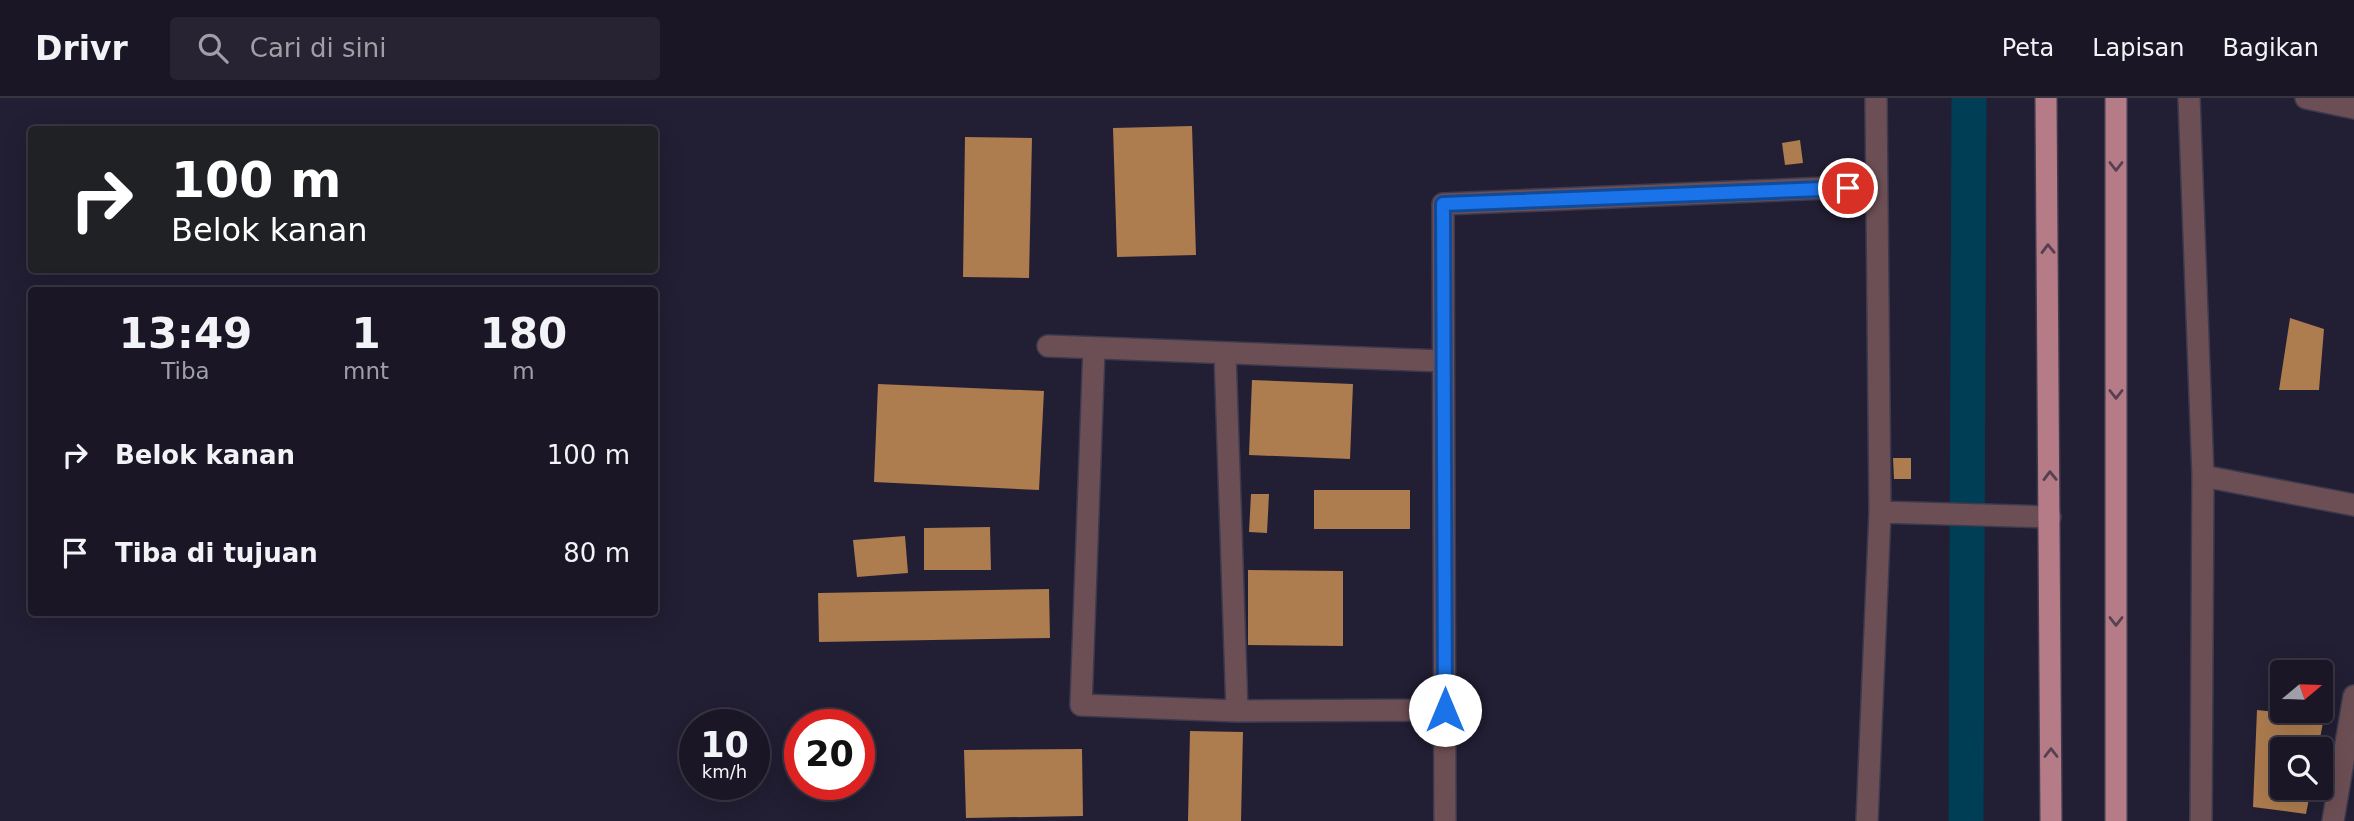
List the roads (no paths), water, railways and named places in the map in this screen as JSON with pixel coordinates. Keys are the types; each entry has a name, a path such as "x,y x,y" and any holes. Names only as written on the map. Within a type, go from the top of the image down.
{"main road":[{"path":"2046,98 2050,821"},
{"path":"2116,98 2116,821"}],"street":[{"path":"1867,821 1880,512 1875,98"},
{"path":"2189,98 2203,476 2201,821"},
{"path":"2306,98 2354,108"},
{"path":"1445,821 1443,204 1875,186"},
{"path":"1048,346 1443,361"},
{"path":"1094,348 1081,705 1237,711 1445,710"},
{"path":"1225,353 1237,711"},
{"path":"2203,476 2354,505"},
{"path":"1880,512 2050,517"},
{"path":"2333,821 2354,696"}],"waterway":[{"path":"1966,821 1969,98"}]}
